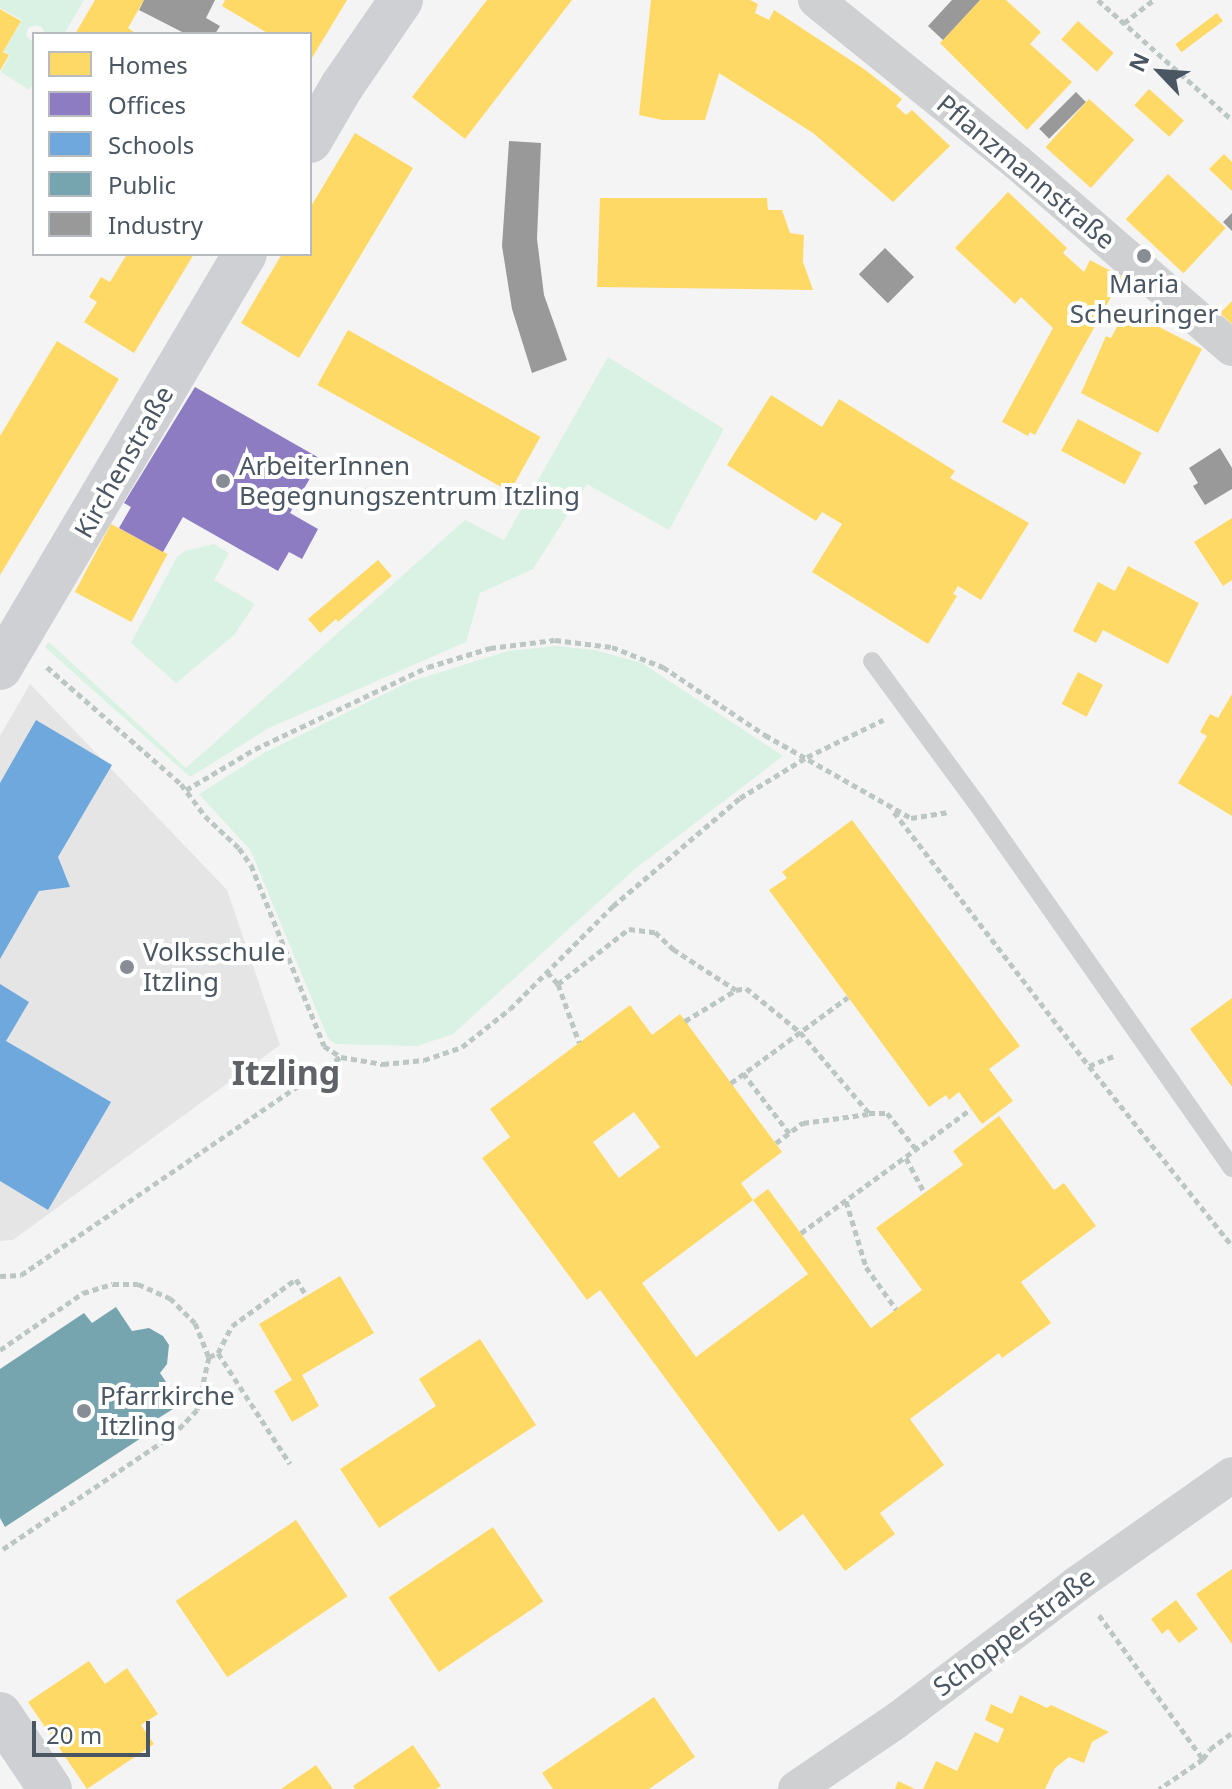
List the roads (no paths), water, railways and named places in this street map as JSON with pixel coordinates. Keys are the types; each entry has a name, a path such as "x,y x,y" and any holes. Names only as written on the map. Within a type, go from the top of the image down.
{"street":[{"path":"312,138 342,86 401,0"},
{"name":"Pflanzmannstraße","path":"816,0 1017,162 1232,348"},
{"name":"Kirchenstraße","path":"19,663 244,256"},
{"name":"Schopperstraße","path":"796,1789 896,1721 1077,1584 1232,1475"},
{"path":"0,1714 50,1789"}],"lane":[{"path":"872,661 975,801 1142,1044 1232,1168"}],"place":[{"name":"Maria Scheuringer","path":"1144,256"},
{"name":"ArbeiterInnen Begegnungszentrum Itzling","path":"223,481"},
{"name":"Volksschule Itzling","path":"127,967"},
{"name":"Pfarrkirche Itzling","path":"84,1411"}],"district":[{"name":"Itzling","path":"286,1073"}]}
